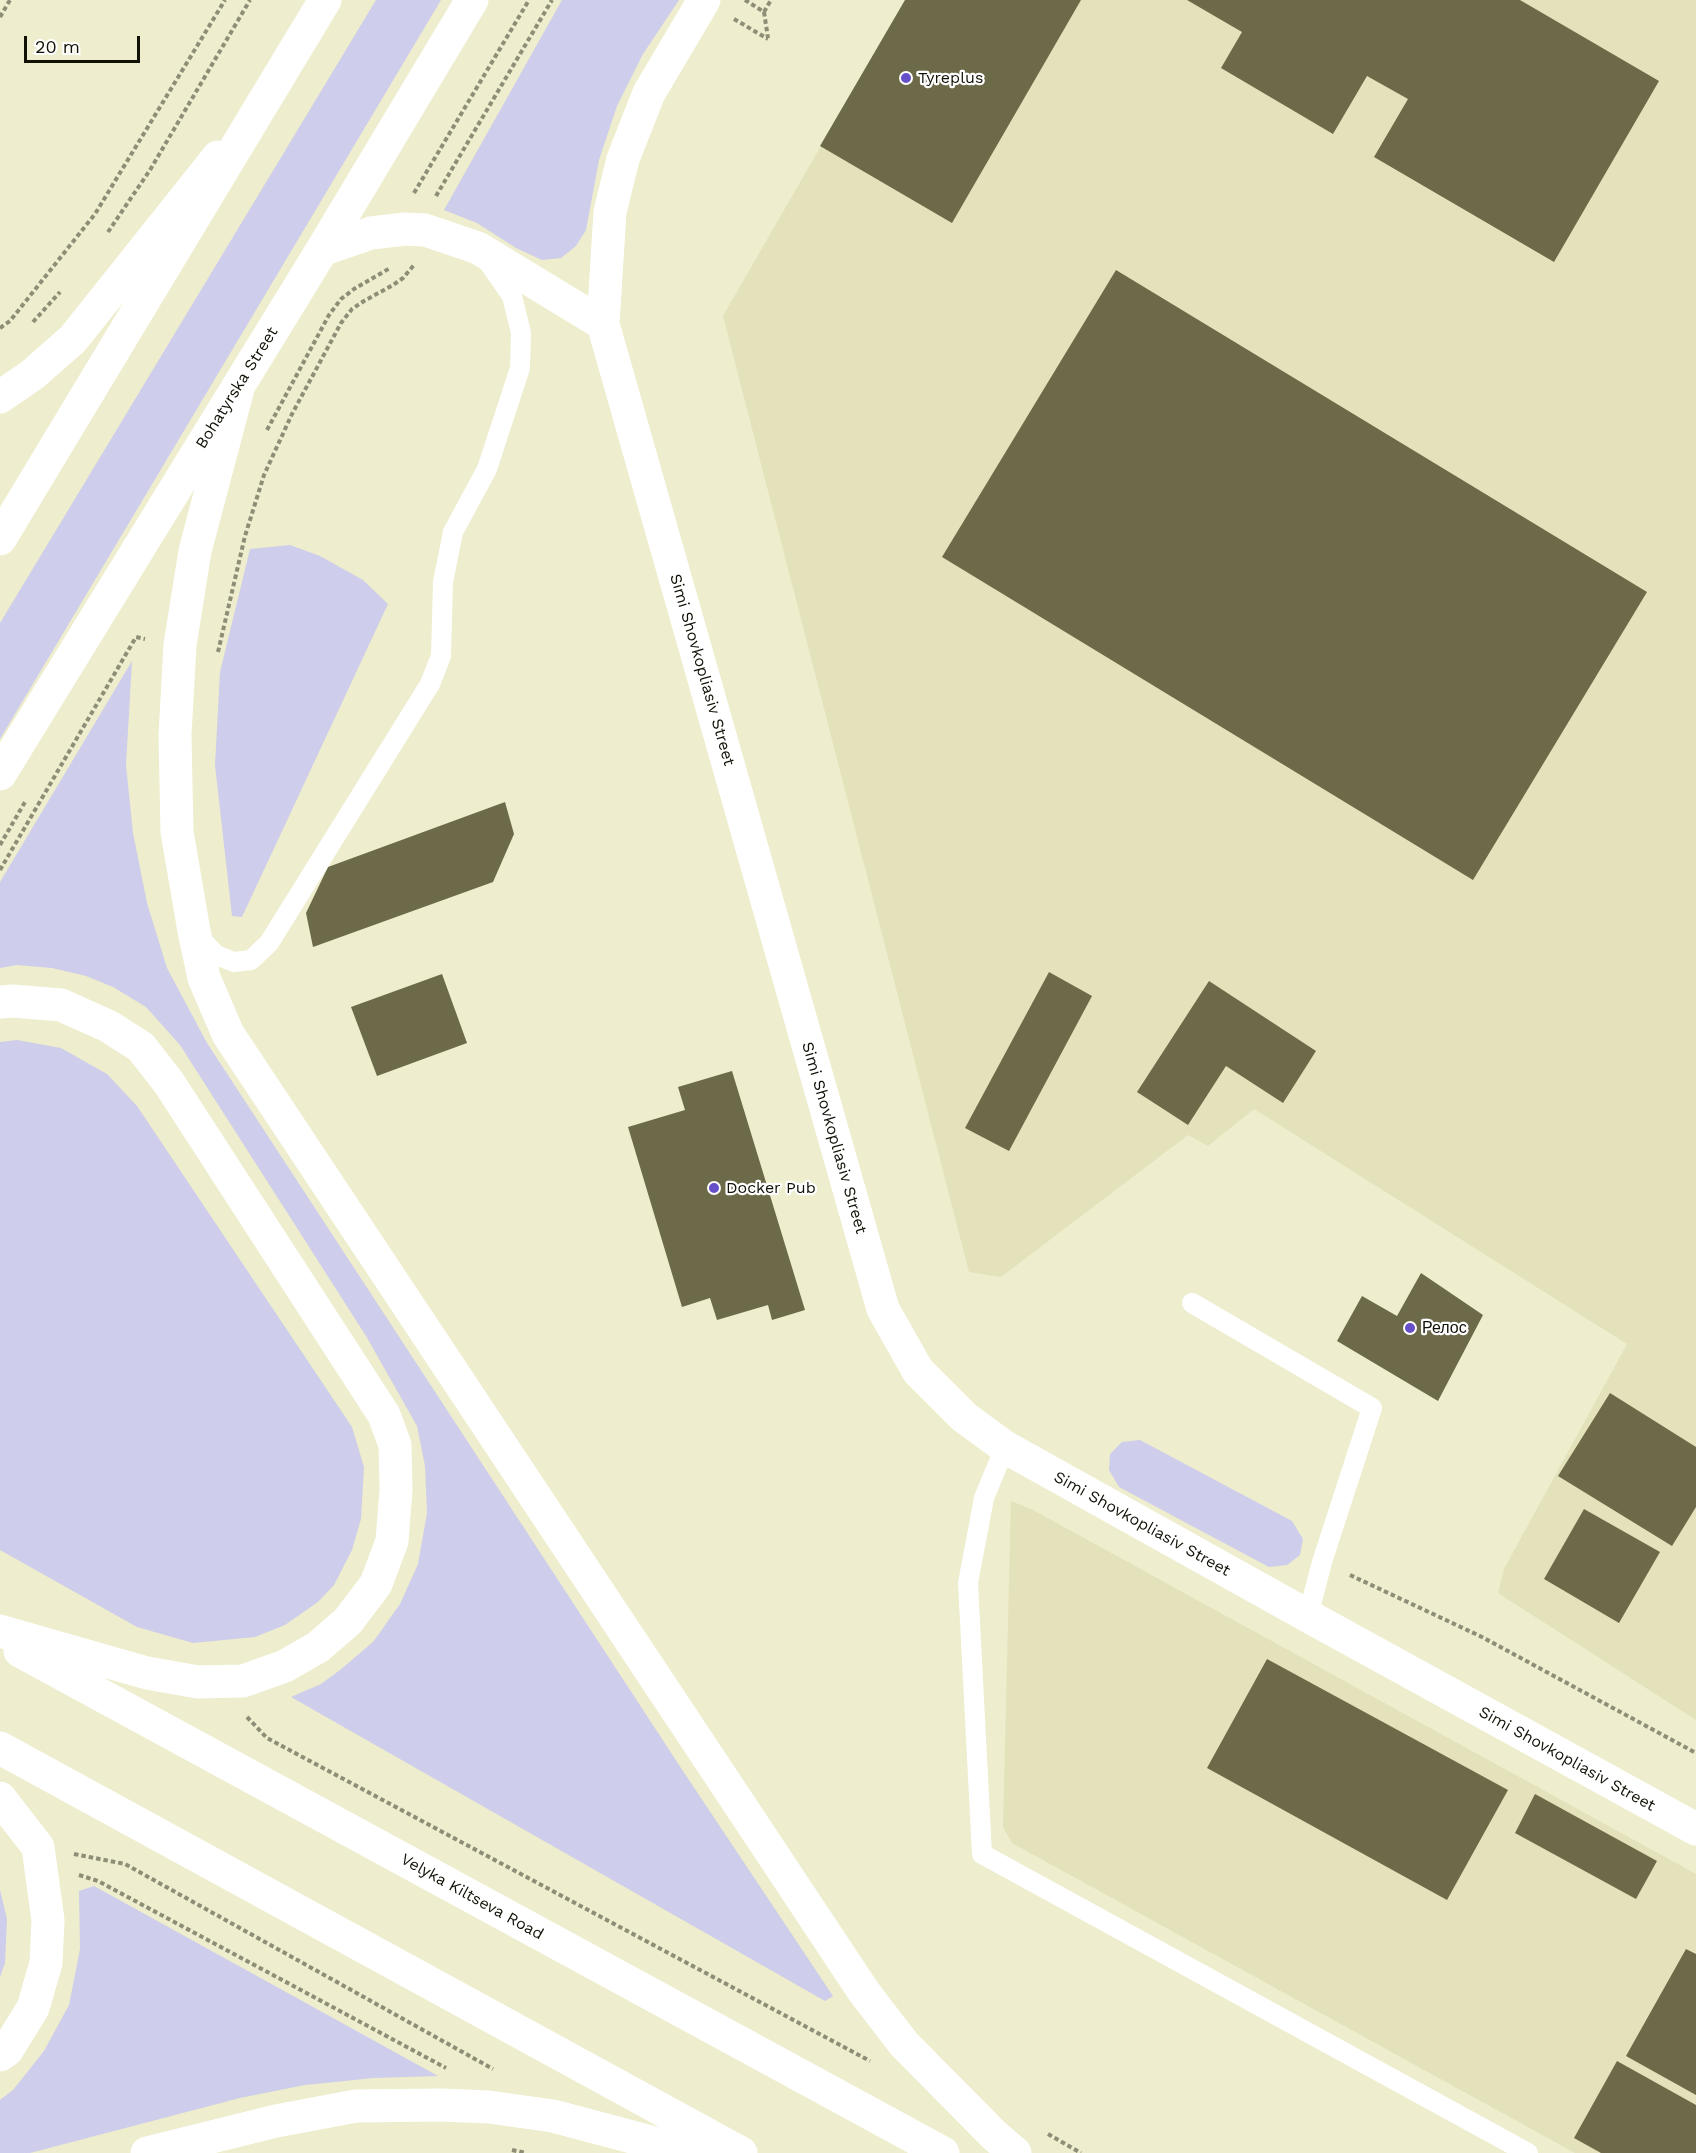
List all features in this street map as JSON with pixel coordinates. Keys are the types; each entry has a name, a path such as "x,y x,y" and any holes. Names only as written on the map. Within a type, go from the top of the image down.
{"main road":[{"path":"0,539 325,0"},
{"name":"Bohatyrska Street","path":"0,774 322,250 472,0"},
{"path":"322,250 371,233 415,230 478,249 603,324 610,212 623,159 649,93 704,0"},
{"path":"0,397 32,375 73,339 271,90"},
{"name":"Simi Shovkopliasiv Street","path":"603,324 883,1309 918,1371 964,1417 1005,1447 1696,1829"},
{"path":"238,385 195,551 180,645 175,735 177,832 194,931 204,978 228,1034 864,1992 914,2055 1015,2153"},
{"path":"0,1002 62,1005 108,1026 141,1047 170,1083 384,1415 394,1445 396,1490 392,1541 376,1584 348,1621 318,1647 302,1657 285,1666 243,1681 198,1682 147,1673 0,1631"},
{"name":"Velyka Kiltseva Road","path":"0,1640 943,2153"},
{"path":"0,1748 741,2153"},
{"path":"0,1798 38,1854 48,1920 46,1963 33,2008 0,2055"},
{"path":"147,2153 276,2121 356,2106 441,2105 489,2107 553,2116 692,2153"}],"lane":[{"path":"194,931 216,955 234,962 251,960 269,943 430,684 441,656 443,582 453,532 487,469 520,368 522,333 512,296 478,249"},
{"path":"1192,1303 1372,1408 1322,1562 1308,1616"},
{"path":"1005,1447 984,1498 968,1583 982,1854 1528,2153"}],"path":[{"path":"0,17 10,0"},
{"path":"0,328 10,321 95,214 225,0"},
{"path":"103,240 150,170 250,0"},
{"path":"0,870 136,638 219,652 245,536 261,486 292,414 352,309 404,278 413,266 415,230 411,198 529,0"},
{"path":"266,434 329,315 341,299 354,288 395,265 552,0"},
{"path":"745,0 764,12"},
{"path":"768,39 764,12 771,0"},
{"path":"31,324 68,284"},
{"path":"0,845 30,795"},
{"path":"1322,1562 1482,1637 1696,1753"},
{"path":"213,1681 267,1738 863,2058 884,2069 914,2055"},
{"path":"38,1854 98,1881 448,2069"},
{"path":"38,1854 125,1864 510,2079 508,2110"}],"shaded area":[{"path":"376,0 441,0 0,739 0,623"},
{"path":"562,0 679,0 643,54 617,106 599,160 586,230 576,246 561,258 542,260 516,248 477,223 444,210"},
{"path":"905,0 1696,0 1696,1720 1498,1593 1504,1569 1627,1344 1254,1109 1208,1146 1188,1135 1001,1277 969,1272 723,316"},
{"path":"290,545 320,556 363,580 388,604 242,917 232,916 215,765 220,672 250,549"},
{"path":"132,661 126,765 133,833 147,903 167,968 207,1043 681,1768 833,1996 825,2001 291,1697 321,1684 373,1642 400,1604 418,1564 427,1513 425,1466 417,1426 366,1336 180,1045 146,1007 113,987 86,976 52,968 17,965 0,968 0,882"},
{"path":"17,1040 61,1048 107,1074 137,1106 352,1427 364,1467 361,1519 352,1550 334,1585 318,1602 285,1625 255,1637 193,1643 137,1627 0,1550 0,1042"},
{"path":"1140,1440 1292,1521 1303,1539 1300,1555 1287,1565 1269,1567 1119,1487 1109,1470 1110,1454 1122,1442"},
{"path":"1011,1501 1033,1510 1696,1874 1696,2153 1575,2153 1012,1843 1003,1827"},
{"path":"94,1886 438,2076 374,2078 305,2085 240,2098 30,2153 0,2153 0,2100 13,2090 44,2051 69,2005 80,1949 79,1891"},
{"path":"0,1890 7,1919 5,1963 0,1977"}],"building":[{"path":"905,0 1081,0 952,223 820,146"},
{"path":"1187,0 1520,0 1659,81 1554,262 1374,157 1408,99 1367,76 1333,134 1221,68 1242,32"},
{"path":"1116,270 1647,592 1473,880 942,557"},
{"path":"505,802 514,834 493,882 313,947 306,913 328,867"},
{"path":"1049,972 1092,996 1009,1151 965,1128"},
{"path":"442,974 467,1043 377,1076 351,1007"},
{"path":"1209,981 1316,1051 1283,1103 1226,1066 1188,1125 1137,1092"},
{"path":"732,1071 805,1310 772,1320 768,1305 717,1320 710,1298 682,1307 628,1127 685,1110 678,1087"},
{"name":"Релос","path":"1421,1273 1483,1315 1438,1401 1337,1341 1362,1296 1397,1316"},
{"path":"1610,1393 1696,1447 1696,1507 1672,1546 1558,1476"},
{"path":"1584,1509 1660,1552 1619,1623 1544,1579"},
{"path":"1267,1659 1508,1790 1447,1900 1207,1768"},
{"path":"1535,1794 1657,1861 1636,1899 1515,1833"},
{"path":"1686,1949 1696,1954 1696,2095 1626,2056"},
{"path":"1617,2061 1696,2105 1696,2153 1601,2153 1574,2138"}],"place":[{"name":"Tyreplus","path":"906,78"},
{"name":"Docker Pub","path":"714,1188"},
{"name":"Релос","path":"1410,1328"}]}
